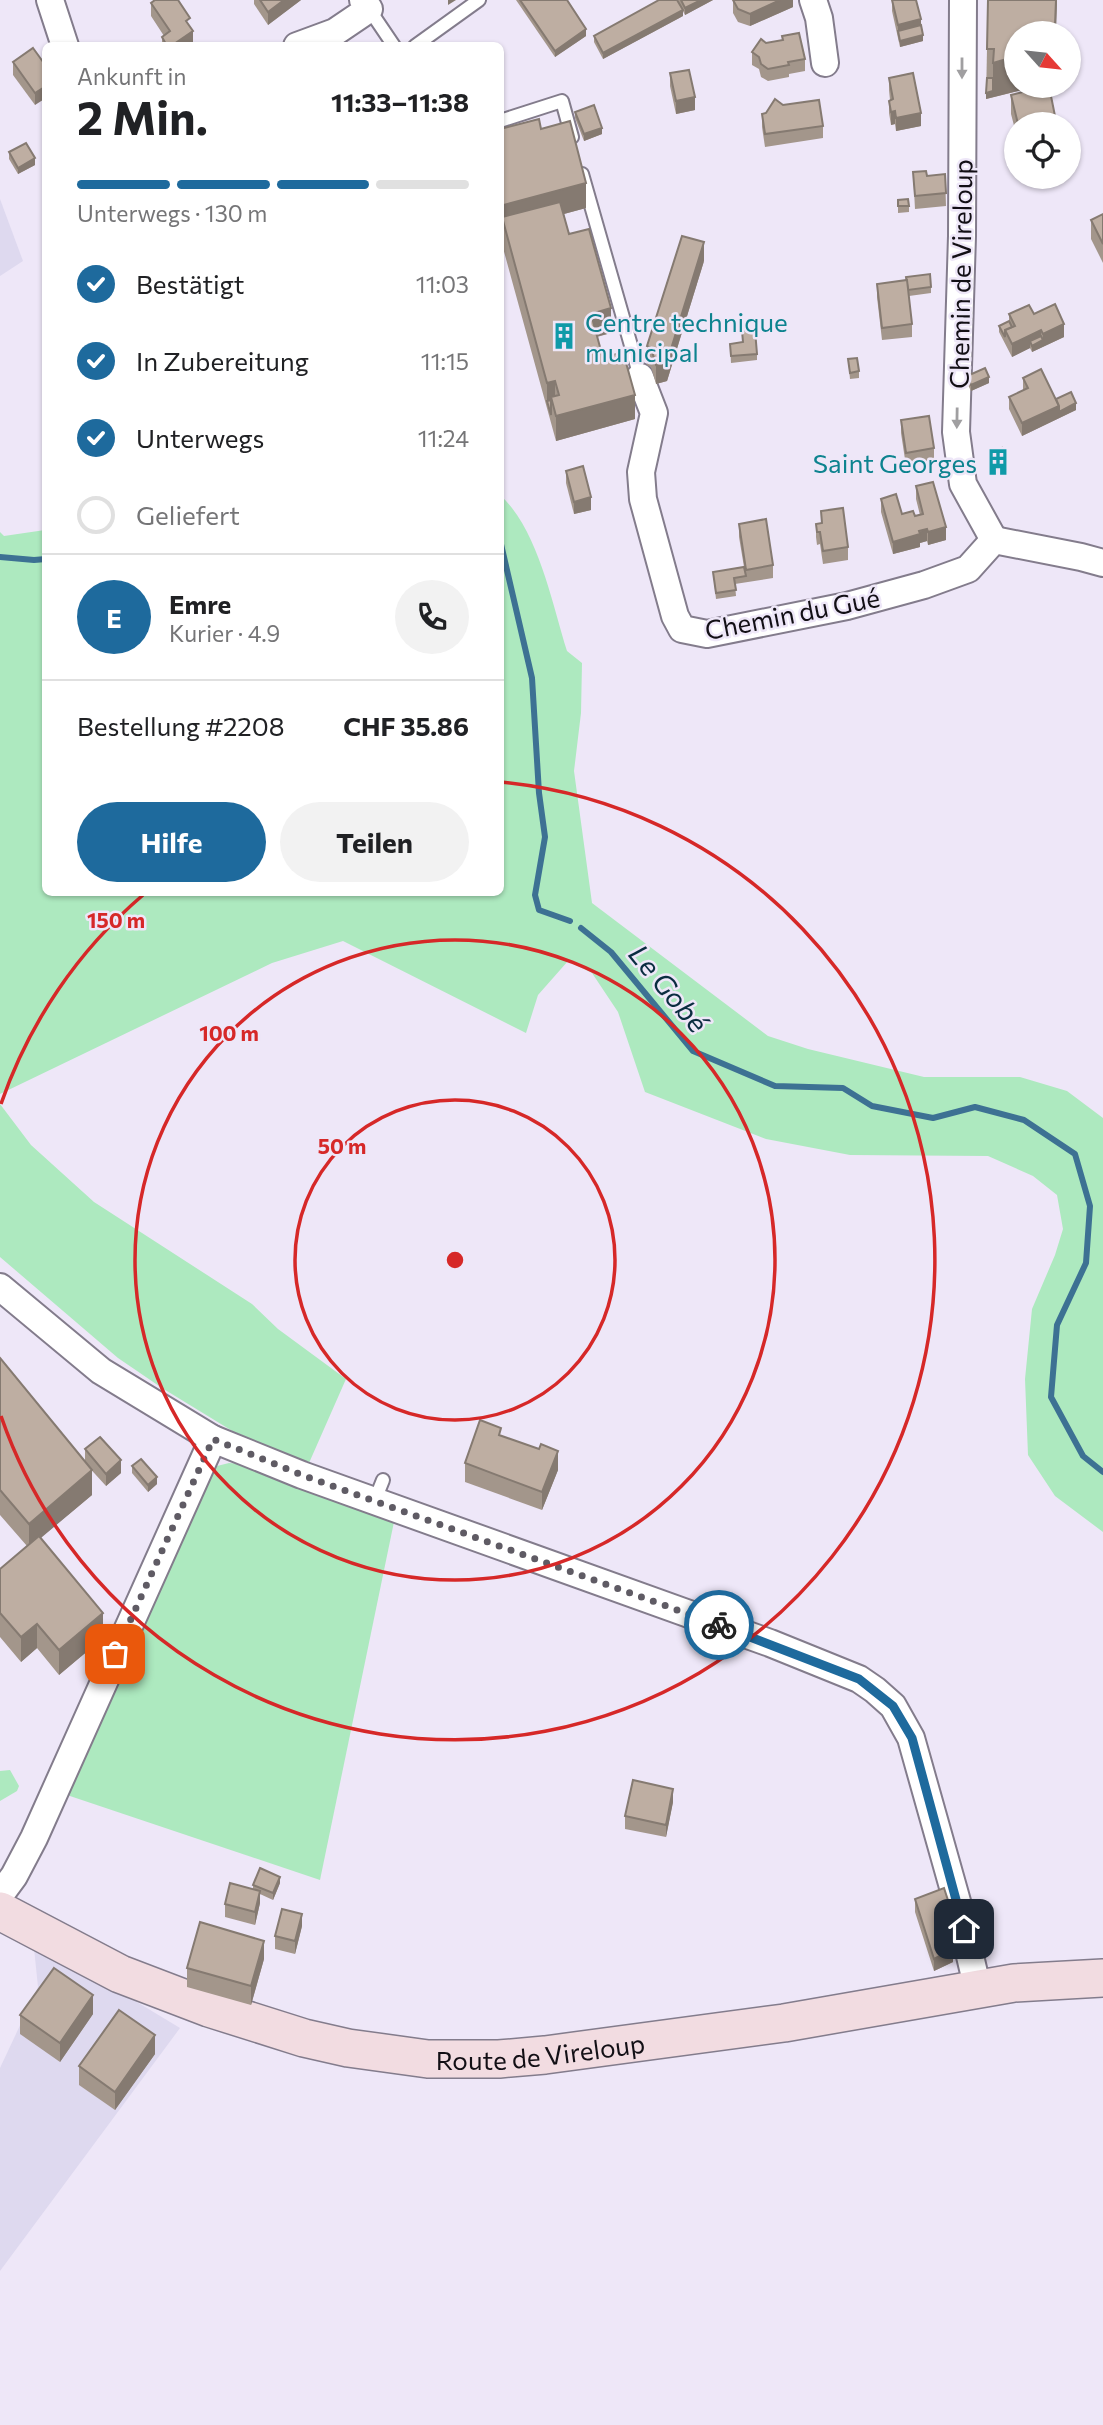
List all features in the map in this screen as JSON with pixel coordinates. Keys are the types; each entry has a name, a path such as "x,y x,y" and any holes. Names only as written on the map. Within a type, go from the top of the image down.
{"main road":[{"name":"Route de Vireloup","path":"0,1911 120,1974 209,2008 315,2041 387,2055 428,2059 499,2059 630,2045 784,2023 1014,1983 1103,1978"}],"street":[{"path":"50,0 64,42"},
{"path":"813,0 819,18 825,63"},
{"name":"Chemin de Vireloup","path":"963,0 962,236 956,432 963,484 994,541"},
{"path":"308,42 335,32 366,5"},
{"name":"Chemin du Gué","path":"640,377 654,413 641,472 643,499 675,616 682,629 707,634 847,606 924,585 968,569 994,541"},
{"path":"994,541 1081,557 1103,564"},
{"path":"0,1287 101,1371 213,1439 277,1466 379,1490 859,1679 875,1690 893,1706 912,1738 958,1905 978,1990"},
{"path":"0,1895 14,1876 34,1838 213,1439"}],"lane":[{"path":"421,42 479,0"},
{"path":"366,5 391,42"},
{"path":"504,120 562,101 640,377"}],"shaded area":[{"path":"0,199 23,261 0,276"},
{"path":"34,1948 112,1987 180,2028 0,2271 0,2068 38,1987"}],"green space":[{"path":"504,499 514,510 534,547 567,651 582,663 581,713 574,771 592,903 768,1036 808,1049 924,1077 1020,1077 1067,1091 1103,1118 1103,1532 1055,1496 1028,1455 1025,1379 1032,1309 1063,1229 1057,1195 1033,1176 988,1156 850,1155 766,1139 645,1092 618,1012 592,973 568,961 538,995 526,1033 343,941 272,963 0,1094 0,532 4,536 42,530 42,896 504,896"},
{"path":"0,1104 31,1145 94,1202 252,1304 278,1329 346,1379 309,1463 234,1432 162,1388 118,1358 0,1257"},
{"path":"229,1463 243,1464 395,1517 320,1880 61,1793 208,1472"},
{"path":"10,1770 19,1786 17,1791 0,1801 0,1771"}],"building":[{"path":"155,0 178,0 190,18 186,21 193,31 177,42 165,42 162,37 170,31 151,3"},
{"path":"260,0 284,0 268,12"},
{"path":"520,0 567,0 586,29 555,51"},
{"path":"659,0 677,0 683,10 603,53 594,36"},
{"path":"681,0 701,0 685,8"},
{"path":"733,0 780,0 750,14 738,9"},
{"path":"892,0 916,0 921,19 898,25"},
{"path":"988,0 1056,0 1055,21 1004,21 1004,60 993,63 994,49 987,49"},
{"path":"921,25 923,35 900,41 898,31"},
{"path":"799,33 805,59 768,69 752,52 761,39 766,43"},
{"path":"33,48 42,60 42,89 35,93 13,62"},
{"path":"689,70 695,97 676,101 670,73"},
{"path":"913,73 921,113 896,118 895,111 891,112 889,101 893,99 889,78"},
{"path":"987,78 993,78 993,91 986,93"},
{"path":"1012,98 1051,98 1054,112 1015,112"},
{"path":"775,99 783,105 819,100 823,126 765,134 762,114 766,113"},
{"path":"594,105 602,128 584,134 575,112"},
{"path":"539,119 541,129 570,121 586,183 504,205 504,128"},
{"path":"26,143 35,158 18,168 9,152"},
{"path":"926,171 927,176 945,174 946,193 915,196 913,172"},
{"path":"908,199 909,206 898,206 898,200"},
{"name":"Centre technique municipal","path":"560,202 569,234 589,229 611,308 591,314 603,358 623,352 635,395 556,416 551,397 559,395 555,381 547,383 504,216"},
{"path":"1103,214 1103,244 1091,220"},
{"path":"682,236 704,242 667,362 656,365 651,348 647,346"},
{"path":"930,274 931,287 908,290 906,277"},
{"path":"907,280 912,324 882,328 877,284"},
{"path":"1055,304 1064,324 1043,334 1041,330 1012,344 1005,330 1015,326 1009,314 1029,305 1034,314"},
{"path":"1009,321 1012,327 1005,330 1005,337 999,326"},
{"path":"755,330 757,354 731,356 730,344 743,342 742,331"},
{"path":"1041,336 1043,340 1032,346 1030,341"},
{"path":"857,358 859,371 850,373 848,359"},
{"path":"985,368 989,377 971,385 967,376"},
{"path":"1041,369 1059,406 1022,423 1009,397 1028,388 1023,378"},
{"path":"1071,392 1076,403 1059,412 1056,399"},
{"path":"929,416 934,448 906,453 901,420"},
{"path":"1002,448 1006,458 994,464 990,454"},
{"path":"583,466 591,497 574,502 566,471"},
{"path":"933,482 946,527 928,532 927,529 919,531 920,534 893,542 881,499 896,494 902,514 913,511 915,516 923,514 916,486"},
{"path":"843,508 848,547 823,551 816,524 822,523 821,511"},
{"path":"766,519 773,565 746,570 739,524"},
{"path":"744,567 746,576 734,578 736,590 716,593 713,572"},
{"path":"0,1358 92,1470 29,1524 0,1490"},
{"path":"480,1420 501,1428 499,1435 539,1449 541,1444 558,1451 542,1492 465,1463"},
{"path":"100,1437 121,1460 106,1474 85,1449"},
{"path":"141,1459 157,1477 148,1485 132,1466"},
{"path":"39,1536 103,1613 59,1650 37,1624 21,1637 0,1613 0,1569"},
{"path":"633,1780 673,1789 666,1825 625,1816"},
{"path":"260,1868 280,1877 273,1893 253,1885"},
{"path":"230,1883 260,1891 255,1912 225,1904"},
{"path":"944,1888 956,1925 948,1928 953,1949 934,1959 915,1899"},
{"path":"282,1909 302,1914 295,1941 275,1936"},
{"path":"200,1922 264,1941 251,1986 187,1968"},
{"path":"54,1968 93,1995 60,2043 20,2015"},
{"path":"119,2010 155,2035 115,2092 79,2066"}],"waterway":[{"name":"Le Gobé","path":"0,557 42,559"},
{"name":"Le Gobé","path":"504,557 532,678 539,793 545,837 535,895 539,910 570,921"},
{"name":"Le Gobé","path":"581,928 611,952 693,1051 775,1086 843,1088 872,1106 933,1118 975,1107 1024,1120 1075,1154 1090,1206 1086,1263 1057,1325 1051,1397 1083,1456 1103,1472"}],"way so far":[{"path":"115,1654 213,1439 302,1475 719,1625"}],"place":[{"name":"Centre technique municipal","path":"564,336"},
{"name":"Saint Georges","path":"998,462"}],"route":[{"path":"719,1625 859,1679 893,1706 912,1738 964,1929"}]}
